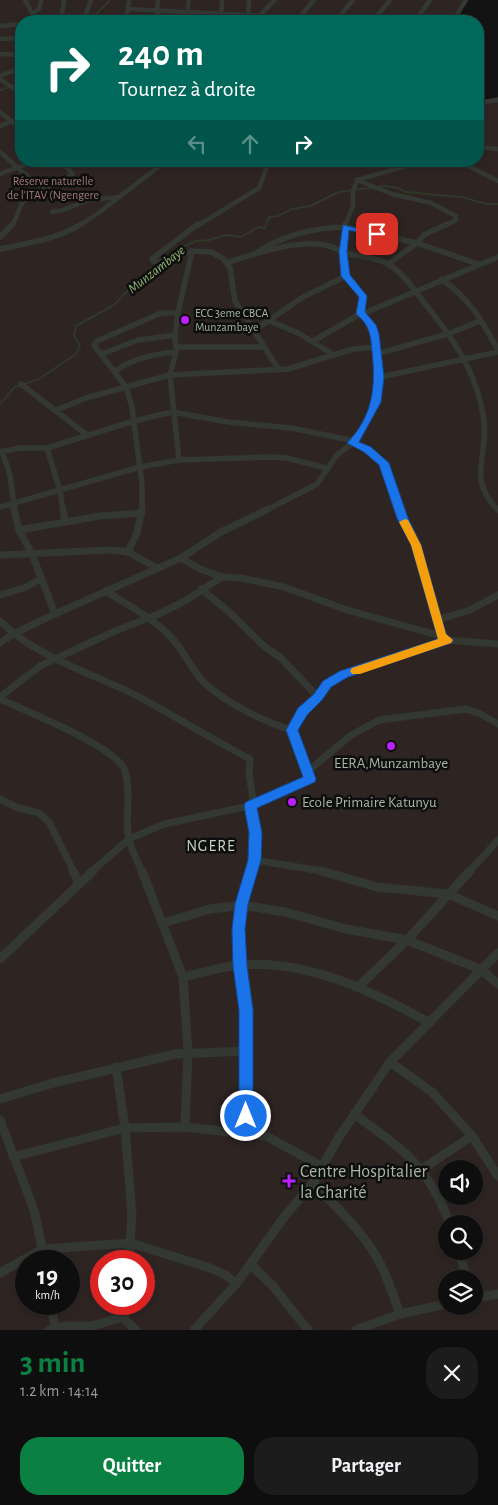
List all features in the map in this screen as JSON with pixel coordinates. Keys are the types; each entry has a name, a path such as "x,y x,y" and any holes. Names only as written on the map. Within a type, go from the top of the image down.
{"street":[{"path":"25,0 33,13 39,9 41,0"},
{"path":"62,15 64,0"},
{"path":"85,15 91,0"},
{"path":"127,15 129,0"},
{"path":"157,12 158,0"},
{"path":"187,14 189,0"},
{"path":"220,15 222,0"},
{"path":"248,0 248,15"},
{"path":"261,15 275,0"},
{"path":"302,15 314,0"},
{"path":"340,15 353,0"},
{"path":"378,15 390,0"},
{"path":"419,15 430,0"},
{"path":"457,15 466,0"},
{"path":"128,9 204,15"},
{"path":"157,12 160,15"},
{"path":"0,26 15,25"},
{"path":"0,39 15,38"},
{"path":"0,54 15,54"},
{"path":"0,69 12,72"},
{"path":"15,71 0,77 15,89"},
{"path":"484,102 498,100"},
{"path":"0,112 15,124"},
{"path":"0,126 15,121"},
{"path":"484,148 498,149"},
{"path":"0,152 15,165"},
{"path":"0,237 16,221 19,206 24,201 73,174 66,167"},
{"path":"0,249 64,234 83,223 158,167"},
{"path":"267,167 259,188 204,220 152,258 154,261 160,262 192,251 211,252 224,259 230,268 235,301 255,330 278,370"},
{"path":"357,180 403,167"},
{"path":"471,167 498,181"},
{"path":"0,174 18,168 43,190"},
{"path":"0,643 12,634 181,558 221,532 317,484 326,468 337,455 353,442 376,402 380,377 376,354 377,347 371,325 361,314 363,296 346,276 344,252 345,227 353,206 353,191 357,180"},
{"path":"357,180 392,194 431,203 456,216 456,220 424,235 417,243 388,264"},
{"path":"52,212 62,212 76,204 89,200 119,197"},
{"path":"255,254 269,244 293,233 308,229 345,227 417,243 478,264"},
{"path":"226,263 255,254 317,245 328,246 388,264 407,281 465,359 481,401 485,442 480,479 481,489 489,502 498,510"},
{"path":"179,460 172,412 170,375 176,350 175,335 178,313 192,251"},
{"path":"312,341 361,314 498,257"},
{"path":"255,330 303,297 346,276"},
{"path":"380,377 498,351 470,304 459,292 442,279"},
{"path":"128,552 137,533 142,513 140,467 135,440 134,420 126,387 94,345 97,341 161,313 178,313"},
{"path":"268,320 312,341 334,355"},
{"path":"376,354 448,334 480,321"},
{"path":"102,354 152,336 175,335"},
{"path":"115,371 131,360 176,350 265,347"},
{"path":"57,410 86,398 170,375 278,370 302,366 353,348 377,347"},
{"path":"21,384 87,435"},
{"path":"55,614 32,554 19,530 12,504 10,475 1,452 20,448 47,448 134,420 172,412 228,422 291,428 353,442 368,450 384,463 403,518 416,545 437,620 444,638"},
{"path":"47,448 60,490 66,522"},
{"path":"0,507 140,467 179,460 269,456 287,458 326,468"},
{"path":"19,530 100,516 142,513"},
{"path":"0,555 112,550 128,552 157,568"},
{"path":"181,558 222,577 241,578 284,587 347,610 444,638 498,644"},
{"path":"185,1127 188,1053 183,977 129,839 128,786 125,769 117,758 94,743 0,698 24,677 56,658 147,617 159,614 185,601 222,577"},
{"path":"0,595 24,588 41,579"},
{"path":"201,589 229,612 265,647 281,658 318,697"},
{"path":"106,591 147,617 170,636 201,679 232,703 263,721 292,730"},
{"path":"437,620 470,610 498,595"},
{"path":"0,621 12,634 56,658 143,699 250,759 249,774 256,833 255,860 242,904 238,929 240,966 246,1010 246,1133"},
{"path":"0,959 79,883 129,839 164,824 252,805 310,779 292,730 302,712 318,697 327,684 344,674 444,638"},
{"path":"307,772 351,736 367,725 379,720 466,709 479,713 498,724"},
{"path":"0,799 16,807 39,813 49,822 79,883"},
{"path":"358,986 407,940 498,840"},
{"path":"255,860 333,873 377,888 448,894 498,916"},
{"path":"163,923 210,909 229,908 242,904 285,912 346,929 407,940 482,970 498,984"},
{"path":"194,1330 236,1284 285,1216 313,1183 321,1166 354,1114 390,1062 498,953"},
{"path":"183,977 240,966 275,966 358,986 430,1023"},
{"path":"0,1099 116,1067 188,1053 246,1051"},
{"path":"390,1062 432,1092 472,1136 498,1176"},
{"path":"116,1067 125,1128 132,1215 130,1250"},
{"path":"354,1114 396,1145 422,1169 444,1206 447,1215"},
{"path":"0,1120 34,1210 43,1249"},
{"path":"13,1157 125,1128 185,1127 266,1136 321,1166"},
{"path":"422,1169 472,1136"},
{"path":"313,1183 348,1219 367,1243 381,1266 400,1314"},
{"path":"0,1273 43,1249 131,1243 210,1268 226,1275 236,1284"},
{"path":"250,1264 272,1285 308,1330"},
{"path":"483,1296 498,1294"},
{"path":"356,1330 400,1314 438,1306"},
{"path":"51,1315 52,1329 91,1326 122,1317 136,1330"}],"green space":[{"name":"Réserve naturelle de l'ITAV (Ngengere","path":"0,0 467,0 459,15 15,15 15,167 484,167 484,99 498,97 498,1330 0,1330"}],"waterway":[{"path":"92,15 96,14 110,0"},
{"path":"0,90 15,84"},
{"name":"Munzambaye","path":"175,255 178,249 196,241 209,240 226,235 241,237 259,227 265,228 269,217 278,216 292,209 310,206 339,192 384,186 398,188 405,192 461,197 487,204 498,204"},
{"name":"Munzambaye","path":"0,404 15,387 39,379 76,354 80,345 74,336 76,326 114,305 137,281 168,262"}],"slow traffic":[{"path":"356,671 447,640 441,636 416,545 405,522"}],"place":[{"name":"ECC 3eme CBCA Munzambaye","path":"185,320"},
{"name":"EERA,Munzambaye","path":"391,746"},
{"name":"Ecole Primaire Katunyu","path":"292,802"},
{"name":"Centre Hospitalier la Charité","path":"289,1181"}],"district":[{"name":"NGERE","path":"211,845"}],"route":[{"path":"246,1116 246,1010 240,966 238,929 242,904 255,860 256,833 250,805 254,805 310,779 293,738 292,730 302,712 318,697 327,684 344,674 447,640 441,636 416,545 403,518 388,471 384,463 377,457 368,450 352,443 368,421 379,392 380,377 375,334 371,325 360,314 363,296 346,276 343,252 346,227 377,234"}]}
